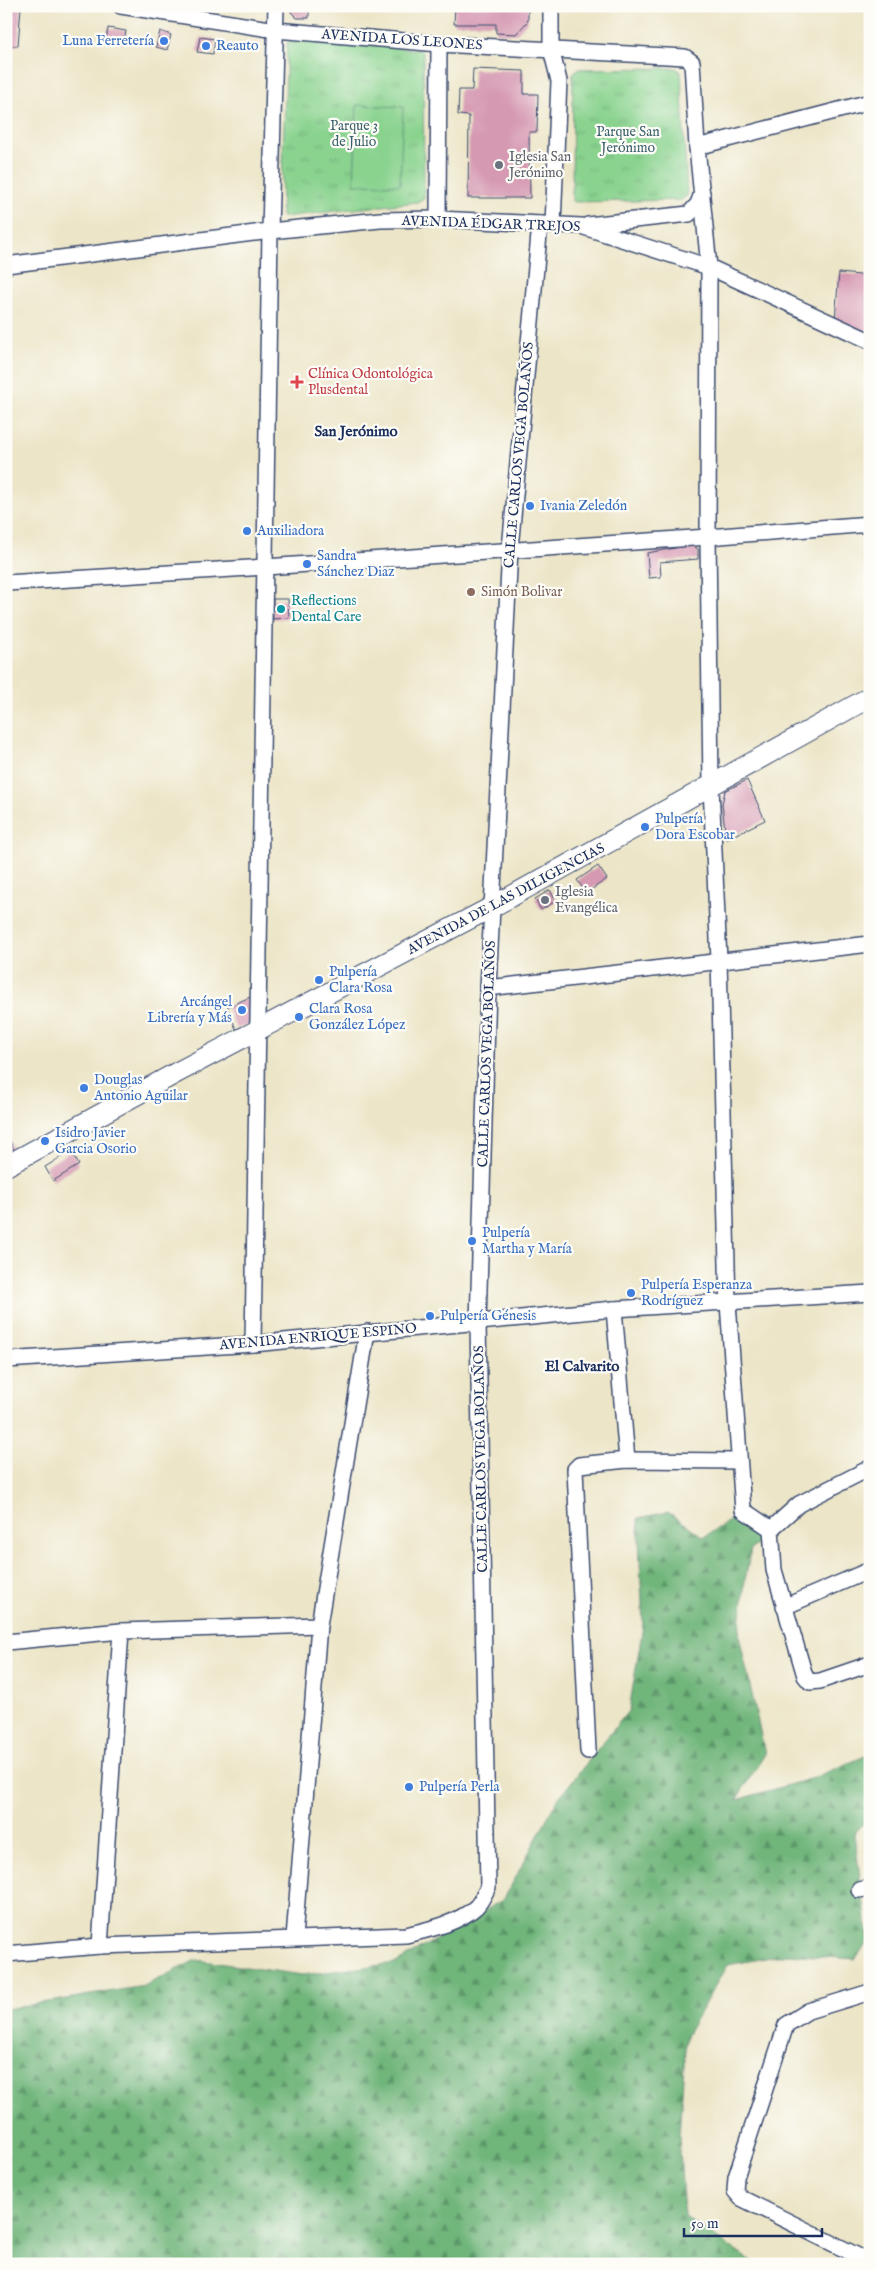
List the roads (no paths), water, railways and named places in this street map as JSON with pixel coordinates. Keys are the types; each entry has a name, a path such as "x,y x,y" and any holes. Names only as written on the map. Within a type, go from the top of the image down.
{"street":[{"name":"AVENIDA LOS LEONES","path":"121,6 276,30 439,44 685,57 693,65 697,147"},
{"path":"253,1344 270,231 276,6"},
{"name":"CALLE CARLOS VEGA BOLAÑOS","path":"294,1938 406,1935 435,1928 459,1919 478,1906 488,1886 478,1323 488,988 510,549 546,224 559,81 550,49 551,6"},
{"path":"438,219 439,44"},
{"path":"771,1529 743,1510 728,1303 719,960 710,787 708,537 710,267 697,147 870,102"},
{"path":"581,226 680,216 693,211 702,193"},
{"path":"680,216 694,221 699,226 706,241"},
{"name":"AVENIDA ÉDGAR TREJOS","path":"6,265 270,231 380,220 438,219 581,226 710,267 870,341"},
{"path":"6,583 708,537 870,524"},
{"name":"AVENIDA DE LAS DILIGENCIAS","path":"6,1166 176,1073 492,907 870,697"},
{"path":"488,988 870,944"},
{"name":"AVENIDA ENRIQUE ESPINO","path":"6,1360 253,1344 614,1309 870,1293"},
{"path":"614,1309 627,1460"},
{"path":"6,1954 100,1946 294,1938 319,1624 367,1332"},
{"path":"588,1751 575,1468 580,1465 627,1460 738,1461"},
{"path":"771,1529 799,1504 870,1468"},
{"path":"771,1529 774,1570 805,1676 810,1682 820,1681 870,1664"},
{"path":"784,1607 870,1570"},
{"path":"6,1642 121,1631 319,1624"},
{"path":"100,1946 121,1631"},
{"path":"870,1992 808,2011 786,2025 736,2176 735,2191 741,2198 870,2262"}],"place":[{"name":"Luna Ferretería","path":"164,41"},
{"name":"Reauto","path":"206,46"},
{"name":"Iglesia San Jerónimo","path":"499,165"},
{"name":"Clínica Odontológica Plusdental","path":"297,382"},
{"name":"Ivania Zeledón","path":"530,506"},
{"name":"Auxiliadora","path":"247,531"},
{"name":"Sandra Sánchez Diaz","path":"307,564"},
{"name":"Simón Bolivar","path":"471,592"},
{"name":"Reflections Dental Care","path":"281,609"},
{"name":"Pulpería Dora Escobar","path":"645,827"},
{"name":"Iglesia Evangélica","path":"545,900"},
{"name":"Pulpería Clara Rosa","path":"319,980"},
{"name":"Arcángel Librería y Más","path":"242,1010"},
{"name":"Clara Rosa González López","path":"299,1017"},
{"name":"Douglas Antonio Aguilar","path":"84,1088"},
{"name":"Isidro Javier Garcia Osorio","path":"45,1141"},
{"name":"Pulpería Martha y María","path":"472,1241"},
{"name":"Pulpería Esperanza Rodríguez","path":"631,1293"},
{"name":"Pulpería Génesis","path":"430,1316"},
{"name":"Pulpería Perla","path":"409,1787"}],"district":[{"name":"San Jerónimo","path":"356,431"},
{"name":"El Calvarito","path":"582,1366"}],"park label":[{"name":"Parque 3 de Julio","path":"354,134"},
{"name":"Parque San Jerónimo","path":"628,140"}]}
